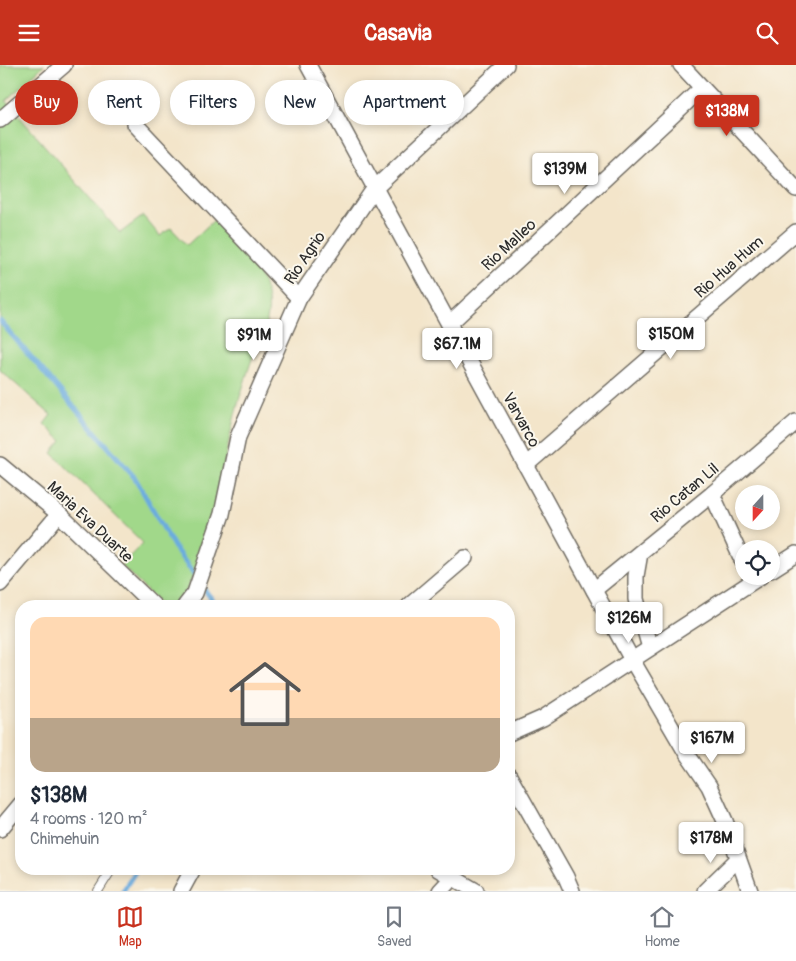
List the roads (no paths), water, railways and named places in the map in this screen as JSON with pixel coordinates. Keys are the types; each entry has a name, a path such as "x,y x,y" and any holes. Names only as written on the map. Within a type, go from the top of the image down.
{"street":[{"path":"0,120 64,65"},
{"name":"Varvarco","path":"308,65 632,660 687,754 709,786 725,821 750,891"},
{"name":"Rio Agrio","path":"190,600 195,593 222,514 238,437 298,297 374,189 506,65"},
{"path":"682,65 796,189"},
{"name":"Rio Malleo","path":"449,324 702,88"},
{"path":"136,125 298,297"},
{"name":"Rio Hua Hum","path":"526,465 796,232"},
{"name":"Rio Catan Lil","path":"594,590 712,494 796,422"},
{"name":"Maria Eva Duarte","path":"0,465 59,513 148,600"},
{"path":"712,494 735,544"},
{"path":"0,584 59,513"},
{"path":"640,553 636,576 636,599 650,648"},
{"path":"780,564 796,554"},
{"path":"416,600 465,558"},
{"path":"515,730 543,718 744,585"},
{"path":"515,787 572,891"},
{"path":"0,829 15,811"},
{"path":"705,891 738,859"},
{"path":"181,891 190,875"},
{"path":"449,875 476,891"},
{"path":"440,891 453,877"}],"lane":[{"path":"98,891 108,875"}],"waterway":[{"path":"0,321 135,478 176,550 194,574"},
{"path":"204,589 212,600"},
{"path":"123,891 133,875"}]}
